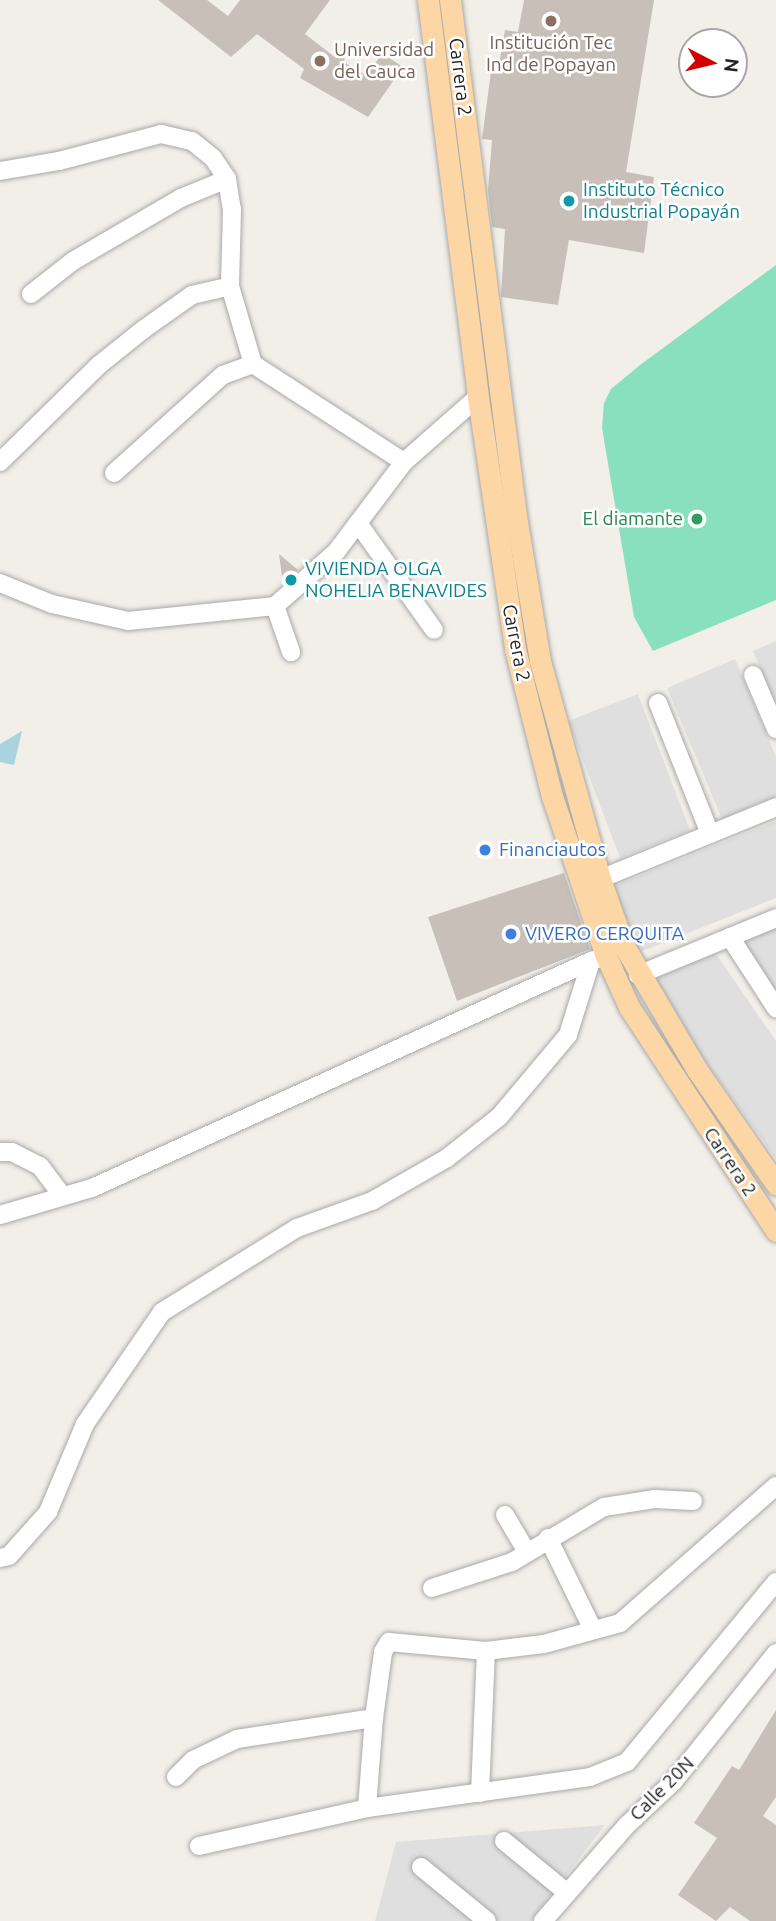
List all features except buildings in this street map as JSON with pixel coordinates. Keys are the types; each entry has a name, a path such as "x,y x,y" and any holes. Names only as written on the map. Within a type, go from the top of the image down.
{"main road":[{"name":"Carrera 2","path":"428,0 478,397 515,649 552,796 598,959 657,1055 776,1231"},
{"name":"Carrera 2","path":"450,0 516,516 540,661 600,879 638,975 776,1184"}],"street":[{"path":"0,171 59,161 161,134 192,141 213,158 227,179 232,209 230,285 254,365 404,462"},
{"path":"31,295 73,261 181,198 227,179"},
{"path":"0,462 99,365 144,329 192,295 230,285"},
{"path":"114,473 223,375 254,365"},
{"path":"0,583 52,604 128,621 275,606 336,552 404,462 478,397"},
{"path":"358,523 434,630"},
{"path":"275,606 290,652"},
{"path":"753,675 776,729"},
{"path":"658,703 710,834"},
{"path":"600,879 776,807"},
{"path":"638,975 776,918"},
{"path":"730,937 776,1008"},
{"path":"0,1215 104,1182 598,959"},
{"path":"0,1559 9,1556 48,1512 85,1424 162,1311 297,1228 372,1201 436,1164 499,1117 568,1035 598,959"},
{"path":"0,1152 12,1152 40,1166 63,1196"},
{"path":"368,1808 374,1718 383,1652 389,1642 486,1651 544,1644 592,1628 621,1623 776,1486"},
{"path":"432,1588 512,1562 548,1538 604,1507 655,1499 693,1501"},
{"path":"505,1515 527,1552"},
{"path":"548,1538 592,1628"},
{"path":"199,1846 368,1808 590,1777 626,1762 776,1582"},
{"path":"480,1793 486,1651"},
{"name":"Calle 20N","path":"543,1921 566,1892 673,1783 776,1653"},
{"path":"176,1777 193,1760 237,1739 374,1718"},
{"path":"504,1841 566,1892"},
{"path":"421,1867 487,1921"}],"shaded area":[{"path":"776,641 776,705 753,651"},
{"path":"735,659 776,757 776,796 722,819 667,688"},
{"path":"638,694 690,830 620,858 568,721"},
{"path":"776,821 776,898 640,952 612,887"},
{"path":"776,925 776,995 735,932"},
{"path":"716,954 776,1041 776,1159 693,1044 651,976"},
{"path":"605,1825 531,1921 375,1921 396,1842"}],"green space":[{"name":"El diamante","path":"776,265 776,600 653,651 634,617 602,428 604,403 611,389 640,365"}],"water":[{"path":"22,731 14,765 0,762 0,744"}],"place":[{"name":"Institución Tec Ind de Popayan","path":"551,21"},
{"name":"Universidad del Cauca","path":"320,61"},
{"name":"Instituto Técnico Industrial Popayán","path":"569,201"},
{"name":"El diamante","path":"697,519"},
{"name":"VIVIENDA OLGA NOHELIA BENAVIDES","path":"291,580"},
{"name":"Financiautos","path":"485,850"},
{"name":"VIVERO CERQUITA","path":"511,934"}]}
